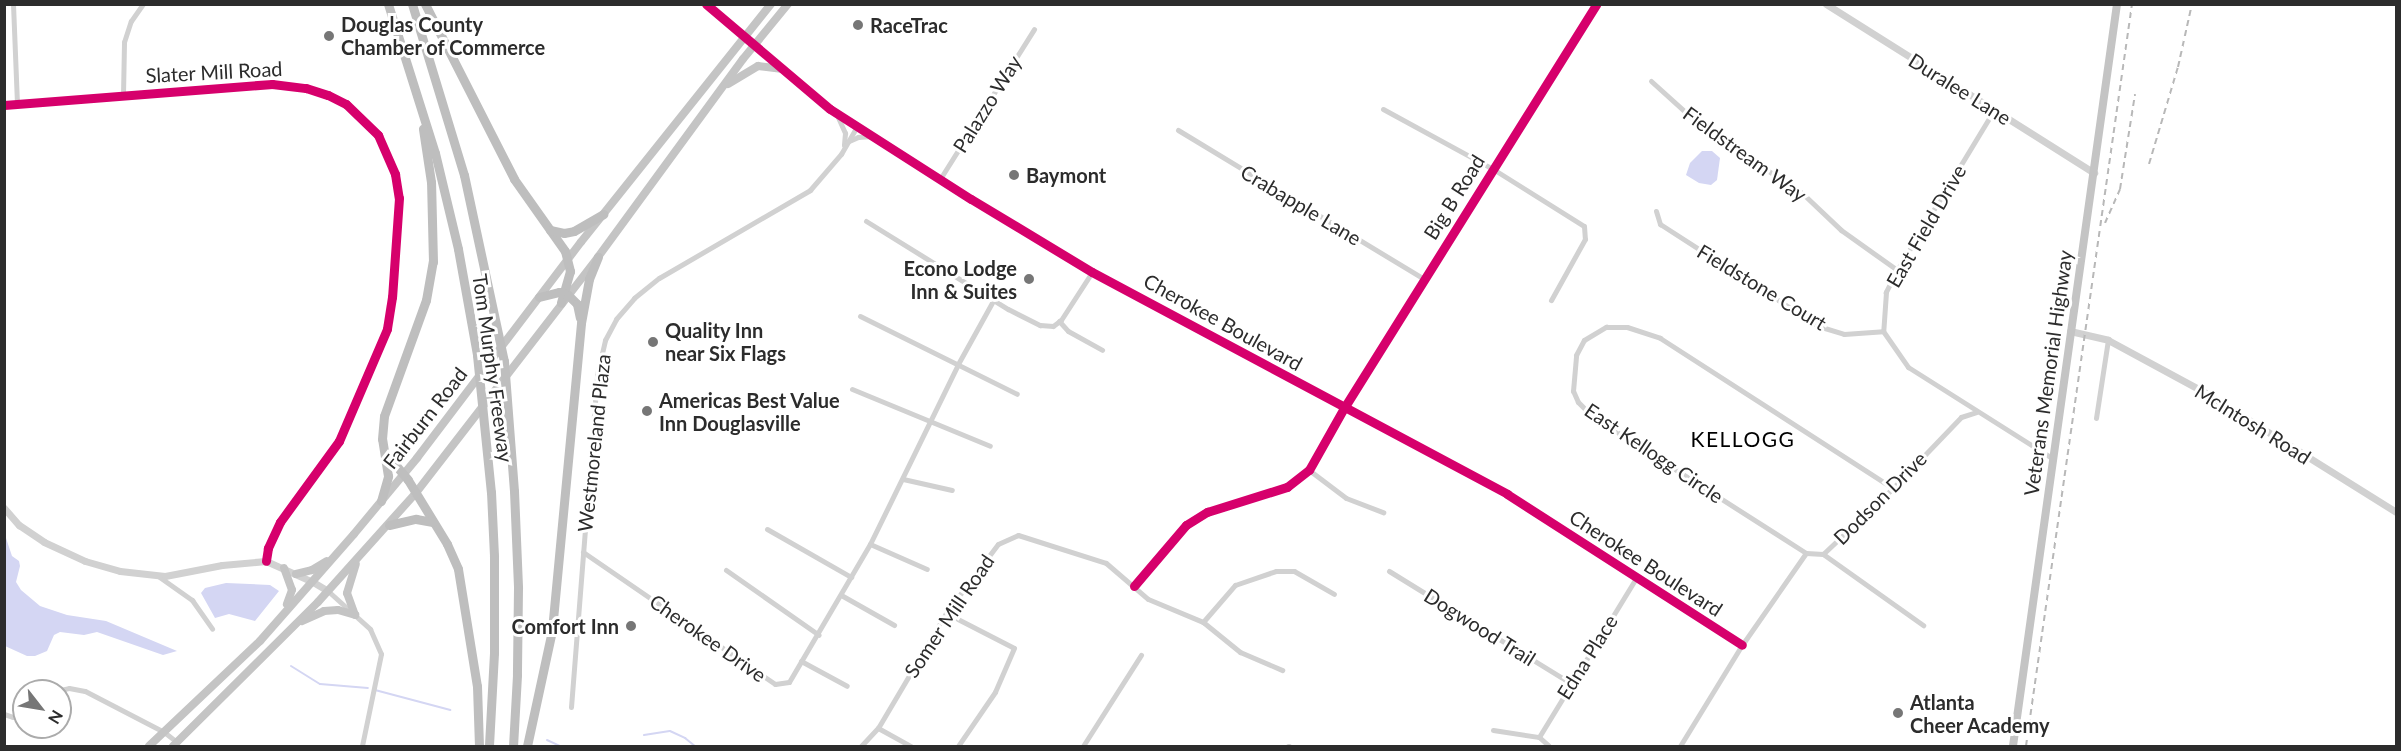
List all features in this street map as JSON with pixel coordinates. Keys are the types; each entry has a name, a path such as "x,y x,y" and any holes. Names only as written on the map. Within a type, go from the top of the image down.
{"highway":[{"name":"Tom Murphy Freeway","path":"388,4 416,88 458,249 477,355 485,421 495,556 494,653 489,747"},
{"name":"Tom Murphy Freeway","path":"412,4 464,175 504,361 514,490 518,588 513,747"},
{"path":"425,4 504,160 525,197 568,259 570,271 567,294 561,303"},
{"path":"381,501 388,476 387,454 382,439 384,416 426,300 433,262 431,182 416,88"},
{"path":"550,230 564,233 574,231 603,214"},
{"path":"527,747 555,606 581,323 589,279 598,257"},
{"path":"539,297 567,294 578,304 581,323"},
{"path":"387,454 403,474 453,556 463,590 477,686 480,747"},
{"path":"389,525 416,519 433,522"}],"main road":[{"name":"Fairburn Road","path":"149,747 214,687 335,556 449,416 603,214 771,4"},
{"path":"567,294 598,257 723,87 788,4"},
{"name":"Veterans Memorial Highway","path":"2013,747 2117,4"},
{"path":"723,87 758,66 783,69"},
{"name":"Fairburn Road","path":"175,744 328,591 389,525 453,446 561,303"},
{"path":"296,574 312,570 335,556"},
{"path":"355,615 347,593 357,560"},
{"path":"276,622 292,597 292,590 284,568"},
{"path":"296,623 324,611 338,610 355,615"}],"street":[{"path":"13,4 17,103"},
{"path":"123,95 124,42 131,21 143,4"},
{"name":"Cherokee Boulevard","path":"705,4 836,113 940,179 1092,272 1507,494 1742,645"},
{"name":"Big B Road","path":"1309,470 1344,408 1596,4"},
{"name":"Duralee Lane","path":"1826,4 2094,173"},
{"name":"Palazzo Way","path":"940,179 1034,28"},
{"name":"Fieldstream Way","path":"1651,81 1703,128 1802,193 1841,230 1897,270"},
{"name":"Slater Mill Road","path":"4,105 272,84 306,88 346,104 364,118 378,135 395,174 399,198 392,297 387,329 339,441 280,522 268,548 266,561"},
{"path":"1383,109 1493,169 1584,226 1585,239 1551,300"},
{"name":"East Field Drive","path":"1883,331 1886,292 1897,270 1994,110"},
{"path":"836,113 845,133 841,154"},
{"name":"Westmoreland Plaza","path":"571,707 597,370 605,340 616,319 634,298 659,278 790,204 810,190 841,154 857,126"},
{"name":"Crabapple Lane","path":"1178,130 1424,279"},
{"path":"848,142 858,137 872,136"},
{"name":"Fieldstone Court","path":"1656,211 1660,224 1818,326 1844,334 1883,331"},
{"path":"866,221 993,299 1040,324 1053,326 1059,321 1092,272"},
{"name":"Cherokee Drive","path":"583,552 775,684 789,682 819,635 870,544 931,424 958,364 993,299"},
{"path":"860,316 1017,394"},
{"path":"1059,321 1068,331 1102,350"},
{"name":"East Kellogg Circle","path":"1806,553 1592,416 1578,402 1573,391 1576,356 1584,340 1606,327 1627,327 1660,338 1893,488"},
{"path":"1883,331 1908,367 2052,458"},
{"name":"McIntosh Road","path":"2070,331 2108,340 2204,392 2397,512"},
{"path":"2096,418 2108,340"},
{"path":"852,389 931,424 990,446"},
{"name":"Dodson Drive","path":"1806,553 1823,554 1893,488 1961,417 1976,412"},
{"path":"1134,586 1186,525 1207,512 1287,487 1309,470 1346,498 1383,512"},
{"path":"903,479 952,490"},
{"path":"4,508 19,525 44,542 85,561 120,571 157,576 266,561 328,591 370,629 381,654 362,747"},
{"path":"767,529 851,577"},
{"name":"Somer Mill Road","path":"861,747 878,728 946,613 998,544 1018,535 1106,563 1148,599 1203,622 1240,652 1282,670"},
{"path":"870,544 927,569"},
{"path":"1680,747 1742,645 1806,553"},
{"path":"1823,554 1923,626"},
{"path":"726,570 819,635"},
{"path":"1203,622 1235,585 1276,571 1294,571 1334,594"},
{"name":"Dogwood Trail","path":"1389,571 1570,682"},
{"path":"157,576 192,600 212,628"},
{"name":"Edna Place","path":"1539,737 1570,682 1636,578"},
{"path":"841,595 894,626"},
{"path":"946,613 1014,648 995,692 958,747"},
{"path":"1083,747 1141,655"},
{"path":"801,661 847,686"},
{"path":"72,689 85,692 164,732 175,744"},
{"path":"878,728 910,747"},
{"path":"1493,730 1539,737 1549,747"}],"water":[{"path":"1702,151 1712,151 1720,158 1717,180 1711,185 1699,183 1686,175 1690,163"},
{"path":"5,535 12,556 19,561 16,582 21,590 40,606 67,615 106,621 177,651 163,655 97,632 84,635 60,632 54,635 47,651 35,656 27,656 5,646"},
{"path":"226,583 270,585 279,591 255,621 229,614 215,618 201,593 205,588"}],"waterway":[{"path":"291,666 320,684 368,688"},
{"path":"375,690 450,710"},
{"path":"644,735 670,731 695,746"},
{"path":"547,740 560,746"}],"railway":[{"path":"2026,746 2132,4"},
{"path":"2149,164 2178,67 2192,4"},
{"path":"2105,223 2120,189 2135,94"}],"cycle path":[{"path":"706,4 830,109 971,199 1092,272 1507,494 1742,645"},
{"path":"1134,586 1186,525 1207,512 1287,487 1309,470 1344,408 1596,4"},
{"path":"4,105 272,84 306,88 328,95 346,104 378,135 395,174 399,198 392,297 387,329 339,441 280,522 268,548 266,561"}],"place":[{"name":"RaceTrac","path":"858,25"},
{"name":"Douglas County Chamber of Commerce","path":"329,36"},
{"name":"Baymont","path":"1014,175"},
{"name":"Econo Lodge Inn & Suites","path":"1029,279"},
{"name":"Quality Inn near Six Flags","path":"653,342"},
{"name":"Americas Best Value Inn Douglasville","path":"647,411"},
{"name":"Comfort Inn","path":"631,626"},
{"name":"Atlanta Cheer Academy","path":"1898,713"}],"district":[{"name":"KELLOGG","path":"1743,439"}]}
